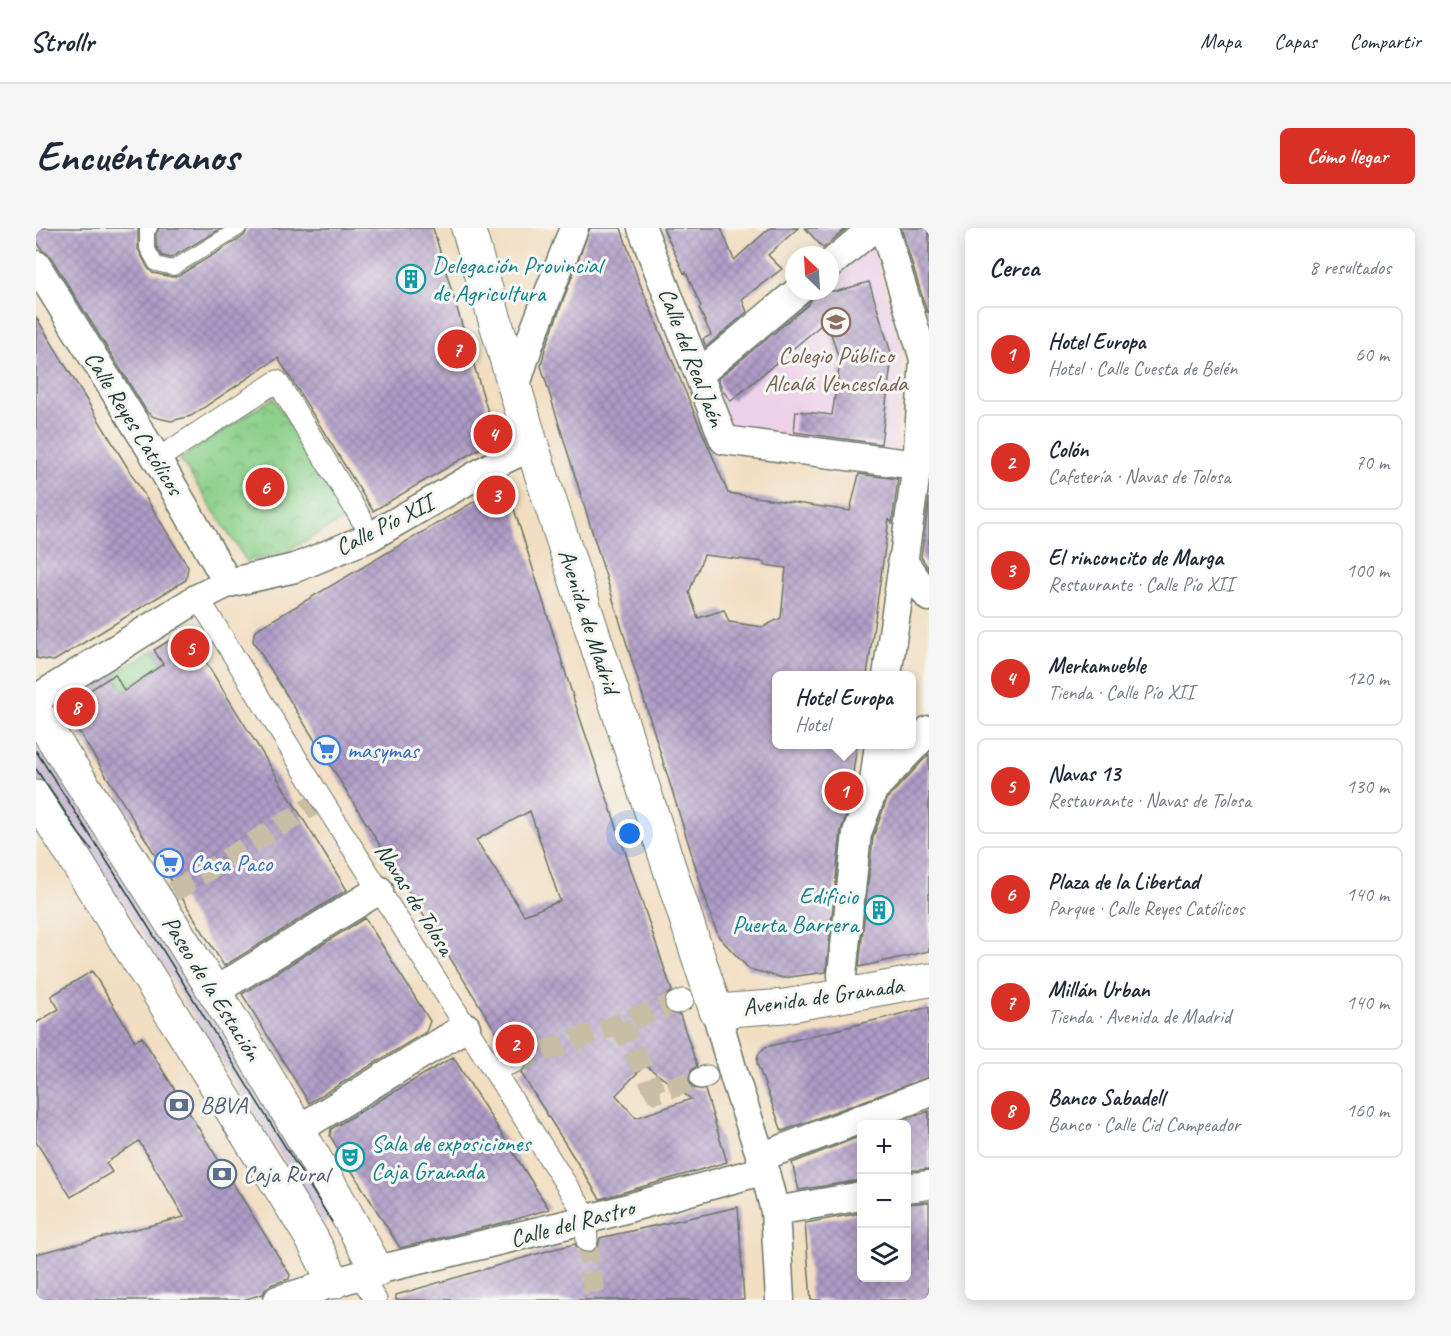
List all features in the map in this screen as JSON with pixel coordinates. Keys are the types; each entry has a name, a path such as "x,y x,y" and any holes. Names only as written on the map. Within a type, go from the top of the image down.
{"main road":[{"name":"Avenida de Madrid","path":"468,228 532,446 716,1011"},
{"name":"Paseo de la Estación","path":"36,712 215,992 299,1129 363,1283"},
{"name":"Paseo de la Estación","path":"36,797 311,1237 363,1283"},
{"name":"Avenida de Granada","path":"716,1011 778,1007 929,980"}],"street":[{"path":"515,388 574,228"},
{"name":"Calle del Real Jaén","path":"642,228 724,440 923,463"},
{"path":"839,256 873,228"},
{"path":"884,228 927,358 923,463 902,560 888,671"},
{"name":"Calle Reyes Católicos","path":"36,265 157,459 228,583"},
{"path":"699,374 787,300"},
{"path":"170,451 277,381 362,520"},
{"name":"Calle Pío XII","path":"36,699 198,598 228,583 295,568 370,537 501,461 532,446"},
{"path":"894,671 902,598 924,600 928,596 902,560"},
{"name":"Navas de Tolosa","path":"207,612 493,1070 585,1227"},
{"path":"916,728 929,715"},
{"path":"916,744 929,730"},
{"path":"844,996 842,975 857,833 873,790 878,749"},
{"path":"885,749 884,762 896,749"},
{"path":"873,790 911,749"},
{"path":"215,992 379,890"},
{"path":"716,1011 775,1211 780,1300"},
{"path":"299,1129 466,1027"},
{"path":"493,1070 515,1062"},
{"name":"Calle del Rastro","path":"278,1300 363,1283 585,1220 763,1164 929,1093"},
{"path":"911,1187 929,1185"},
{"path":"775,1211 857,1197"}],"lane":[{"path":"150,228 147,230 147,248 156,264 173,268 239,228"}],"shaded area":[{"name":"Colegio Público Alcalá Venceslada","path":"870,249 874,252 903,352 895,445 891,451 732,430 712,378 803,300 839,300 839,270"},
{"path":"36,737 338,1215 323,1224 124,904 75,848 36,786"}],"green space":[{"path":"273,398 350,516 289,550 247,562 180,459"},
{"path":"154,650 180,691 124,691 115,674"}],"building":[{"path":"36,228 138,228 138,249 148,268 153,273 172,277 178,276 244,236 248,228 433,228 496,439 373,511 278,358 191,416 171,421 154,417 147,412 50,256 42,250 36,240"},
{"path":"159,228 222,228 171,258 162,256 156,246 156,234"},
{"path":"590,228 621,228 638,279 728,493 850,511 859,474 898,479 892,523 889,519 868,671 772,671 772,749 856,749 848,810 841,831 826,972 783,978 749,969 719,937 541,366 545,349","holes":["704,555 764,562 764,565 786,568 781,618 763,627 729,622 724,610 698,618 689,592"]},
{"path":"663,228 721,228 734,260 770,228 798,228 768,255 782,269 742,299 747,312 706,347 703,339 711,335 699,308 701,307"},
{"path":"805,228 847,228 825,246 821,246"},
{"path":"901,228 929,228 929,312 927,312"},
{"path":"869,282 892,356 881,444 794,432 796,411 832,415 840,363 827,320 731,401 723,391 718,379 811,300 839,300 839,291"},
{"path":"36,317 188,567 186,580 54,661 36,658"},
{"path":"506,483 575,703 672,991 666,996 664,1007 669,1013 680,1015 697,1066 691,1070 689,1081 693,1088 705,1090 727,1162 600,1199 521,1073 527,1065 527,1057 518,1050 508,1051 253,641 254,633","holes":["530,811 560,901 524,915 476,840","645,1065 691,1099 636,1118 616,1095"]},
{"path":"929,498 929,569 921,557"},
{"path":"186,630 347,890 224,966 68,714 70,703 115,674 124,691 163,664 154,650"},
{"path":"929,754 929,951 859,967 873,837 887,799"},
{"path":"365,918 430,1021 426,1032 309,1103 242,994"},
{"path":"92,971 135,1041 142,1037 290,1275 289,1279 266,1288 263,1294 243,1300 36,1300 36,1254 184,1217 139,1141 106,1163 112,1172 71,1197 36,1142 36,1023 59,1009 51,996"},
{"path":"929,1007 929,1077 782,1131 757,1063 761,1051 766,1047"},
{"path":"453,1057 549,1209 400,1248 330,1136 331,1129"},
{"path":"929,1111 929,1169 911,1171 911,1120 906,1120"},
{"path":"857,1138 857,1181 799,1190 792,1163"},
{"path":"929,1202 929,1300 811,1300 805,1223 857,1214 857,1282 911,1282 911,1204"},
{"path":"738,1207 744,1300 396,1300 396,1295 554,1249 575,1244 581,1252 589,1254 598,1247 600,1238"}],"tunnel":[{"path":"173,892 322,800"},
{"path":"515,1062 676,1003"},
{"path":"619,1023 656,1093 701,1078"},
{"path":"587,1241 595,1300"}],"tram line":[{"path":"36,751 332,1222"},
{"path":"36,769 92,850"}],"place":[{"name":"Delegación Provincial de Agricultura","path":"411,279"},
{"name":"Colegio Público Alcalá Venceslada","path":"836,322"},
{"name":"Millán Urban","path":"457,349"},
{"name":"Merkamueble","path":"493,434"},
{"name":"Plaza de la Libertad","path":"265,487"},
{"name":"El rinconcito de Marga","path":"496,495"},
{"name":"Navas 13","path":"190,648"},
{"name":"Banco Sabadell","path":"76,707"},
{"name":"masymas","path":"326,750"},
{"name":"Hotel Europa","path":"844,791"},
{"name":"Casa Paco","path":"169,863"},
{"name":"Edificio Puerta Barrera","path":"879,910"},
{"name":"Colón","path":"515,1044"},
{"name":"BBVA","path":"179,1105"},
{"name":"Sala de exposiciones Caja Granada","path":"350,1157"},
{"name":"Caja Rural","path":"222,1174"}]}
